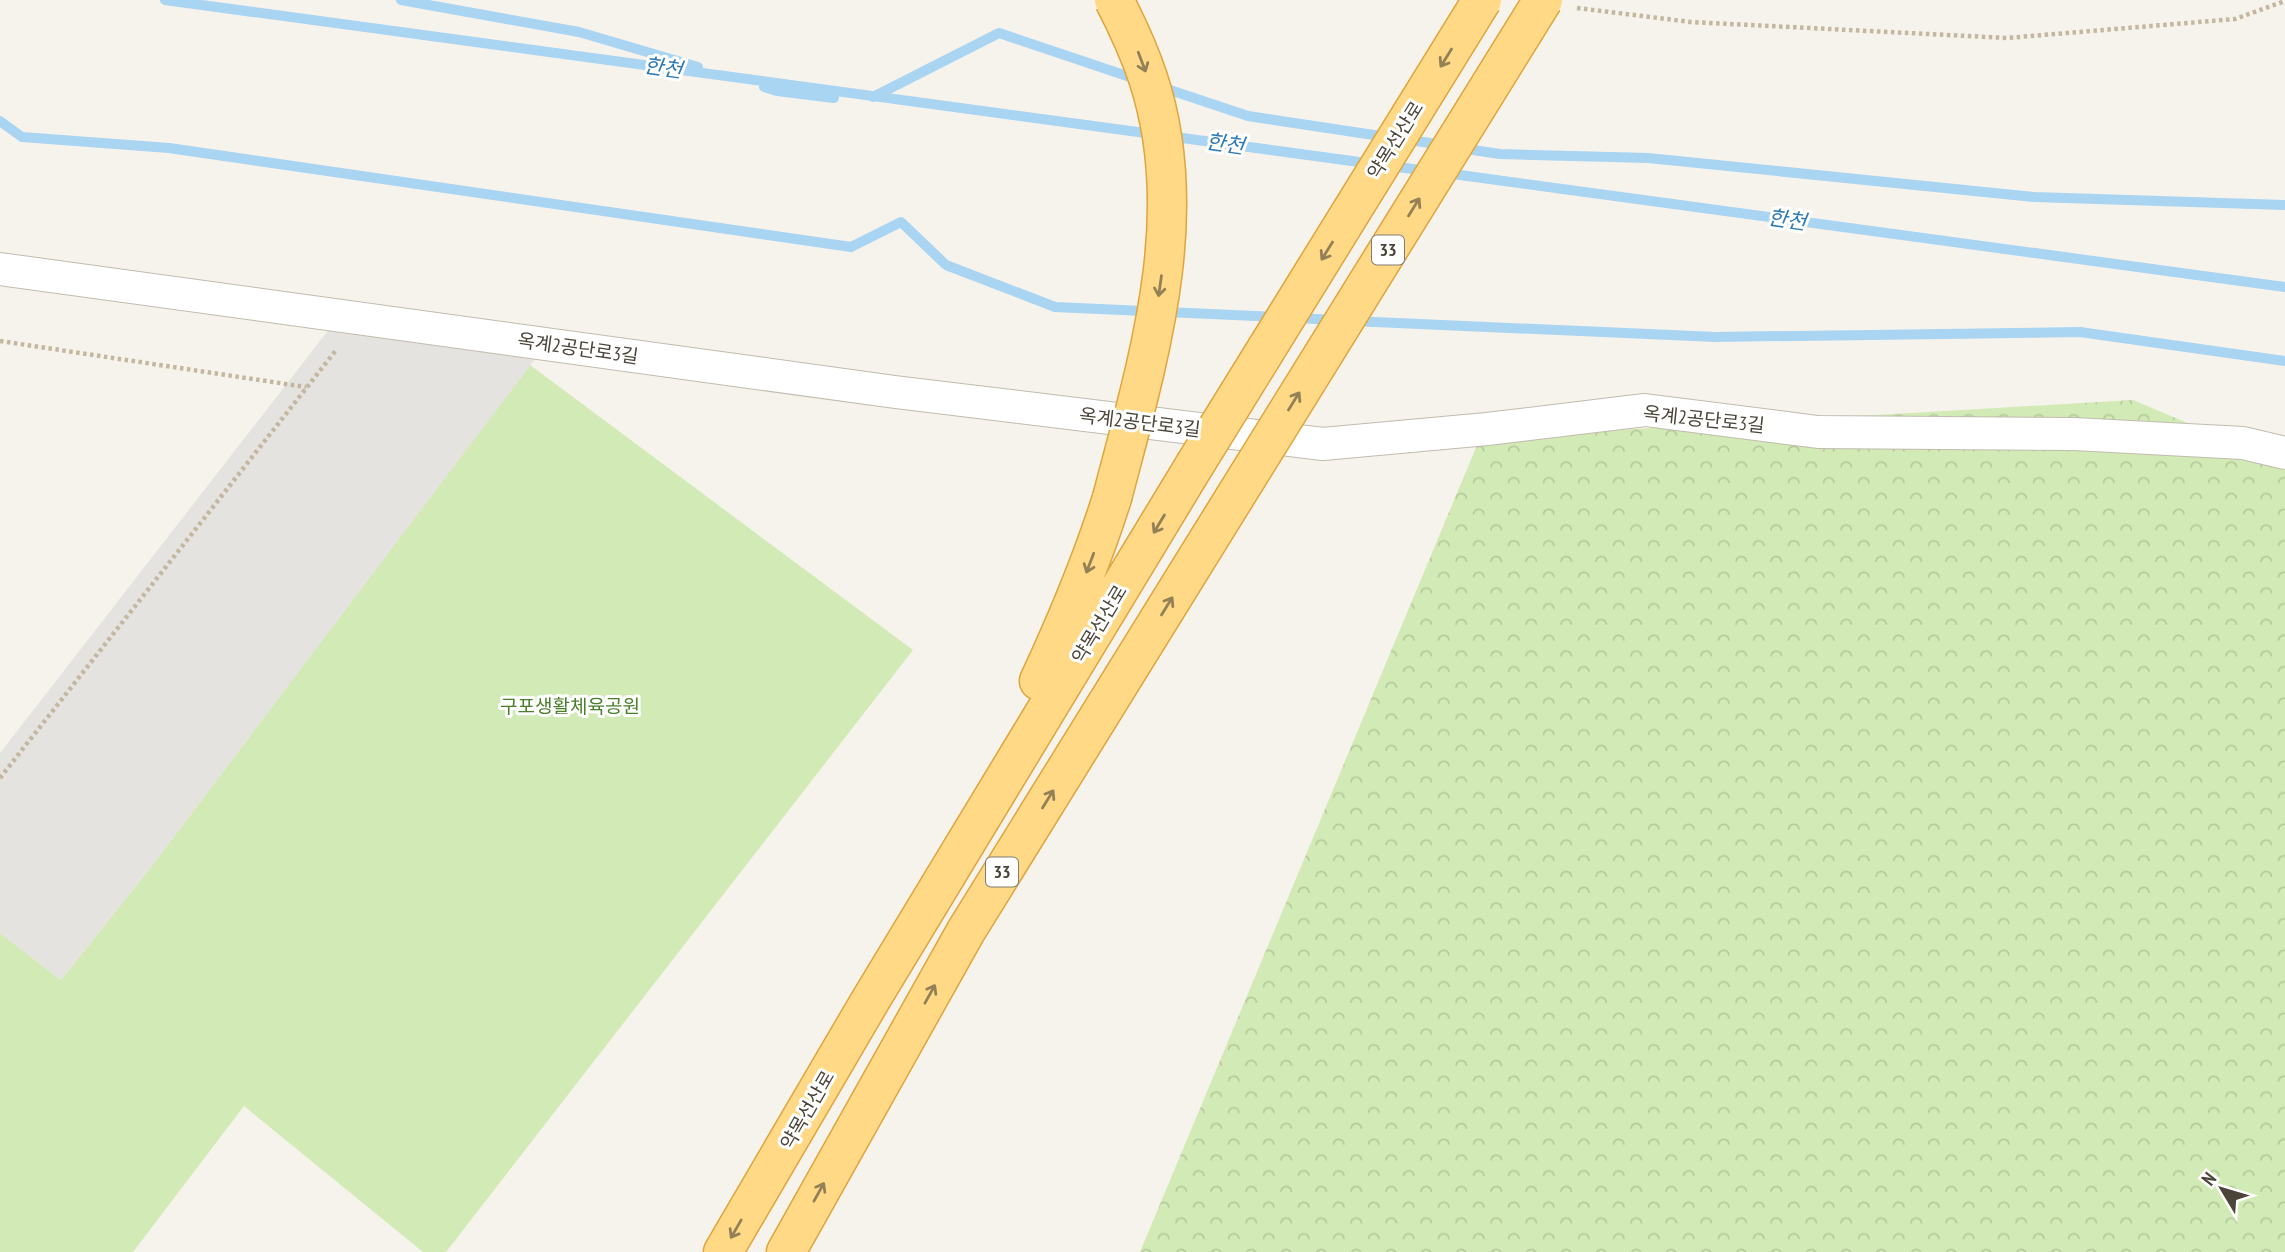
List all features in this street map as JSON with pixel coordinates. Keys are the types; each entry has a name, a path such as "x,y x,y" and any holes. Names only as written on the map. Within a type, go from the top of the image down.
{"highway":[{"path":"870,1001 1020,722 1071,612 1112,498 1139,394 1156,314 1166,241 1166,175 1160,124 1149,79 1131,33 1114,0"},
{"name":"약목선산로","path":"723,1252 870,1001 1194,466 1482,0"},
{"name":"33","path":"786,1252 966,931 1233,500 1556,3"}],"street":[{"name":"옥계2공단로3길","path":"0,269 895,392 1323,444 1487,429 1645,410 1818,432 2074,433 2243,443 2285,453"}],"path":[{"path":"1556,3 1691,22 2007,38 2235,19 2285,1"},
{"path":"0,778 361,319"},
{"path":"0,341 306,387"}],"green space":[{"name":"구포생활체육공원","path":"530,365 913,650 446,1252 423,1252 244,1106 133,1252 0,1252 0,933 61,980 151,867"},
{"path":"2133,400 2285,464 2285,1252 1140,1252 1480,438"}],"shaded area":[{"path":"330,328 538,355 151,867 61,980 0,933 0,753"}],"waterway":[{"name":"한천","path":"165,0 1374,164"},
{"path":"401,0 579,32 698,67"},
{"path":"873,97 999,33 1139,80"},
{"path":"1158,86 1248,116 1387,137"},
{"path":"764,87 834,98"},
{"path":"0,121 22,137 169,148 851,247 901,222 946,265 1055,307 1277,317"},
{"path":"1403,139 1443,145"},
{"path":"1459,148 1500,154 1648,158 2034,197 2285,205"},
{"name":"한천","path":"1389,166 1429,171"},
{"name":"한천","path":"1445,173 2285,287"},
{"path":"1296,318 1336,320"},
{"path":"1352,321 1716,337 2080,332 2285,361"}]}
